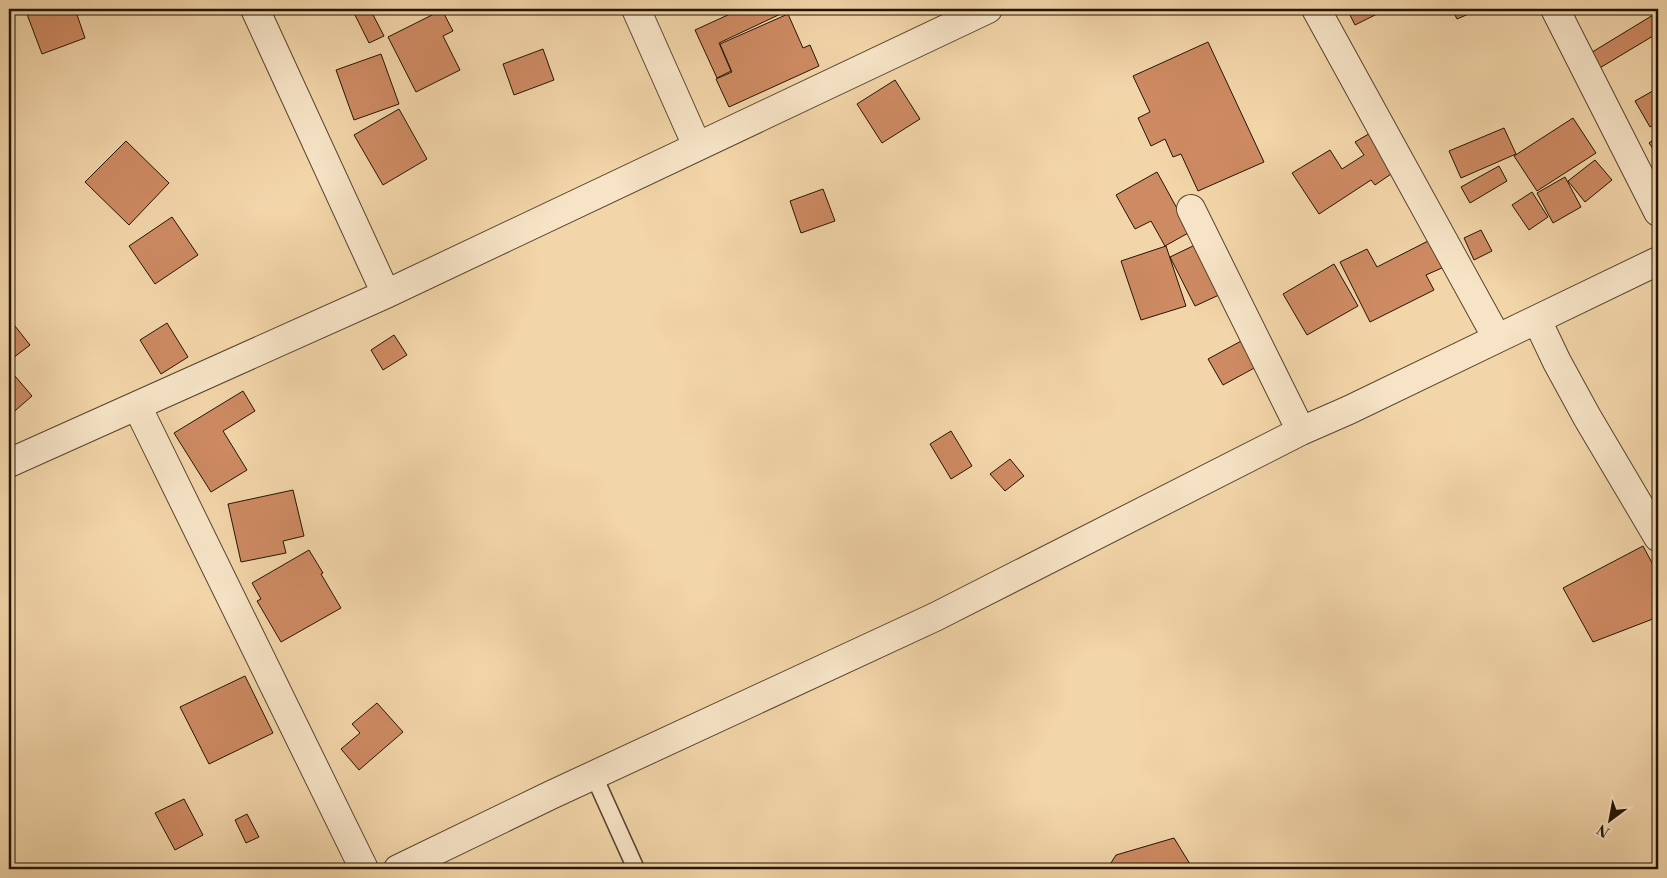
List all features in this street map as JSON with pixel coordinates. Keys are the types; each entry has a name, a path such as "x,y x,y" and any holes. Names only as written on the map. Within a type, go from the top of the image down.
{"street":[{"path":"255,9 386,294"},
{"path":"636,9 697,146"},
{"path":"9,463 386,294 988,9"},
{"path":"1316,9 1497,338"},
{"path":"1555,9 1658,212"},
{"path":"1190,209 1302,431"},
{"path":"398,869 935,617 1302,431 1658,261"},
{"path":"1537,320 1587,417 1658,537"},
{"path":"137,406 364,869"}],"lane":[{"path":"594,776 636,869"}],"building":[{"path":"25,9 75,9 85,38 42,54"},
{"path":"352,9 370,9 384,36 369,43"},
{"path":"741,9 789,10 719,43 731,71 717,78 695,30"},
{"path":"1347,9 1387,9 1355,25"},
{"path":"1452,9 1480,9 1457,19"},
{"path":"442,10 453,31 443,36 460,70 416,92 388,37"},
{"path":"1658,12 1658,33 1598,69 1589,54"},
{"path":"788,14 803,48 810,45 819,66 729,107 716,79 732,72 720,44"},
{"path":"1208,42 1264,162 1198,191 1181,154 1173,157 1165,139 1151,146 1138,118 1150,112 1133,76"},
{"path":"543,49 554,80 514,95 503,64"},
{"path":"381,54 399,104 354,120 336,70"},
{"path":"895,80 920,119 882,143 857,104"},
{"path":"1658,88 1658,122 1650,127 1635,101"},
{"path":"399,109 427,159 383,185 354,135"},
{"path":"1573,118 1596,153 1537,191 1514,156"},
{"path":"1504,128 1516,154 1461,178 1449,151"},
{"path":"1372,132 1397,170 1375,185 1371,180 1319,214 1292,173 1330,150 1342,169 1364,155 1355,142"},
{"path":"1658,136 1658,156 1649,143"},
{"path":"126,141 169,183 129,225 85,182"},
{"path":"1595,160 1612,180 1585,202 1568,181"},
{"path":"1499,166 1507,181 1470,203 1461,187"},
{"path":"1157,172 1190,232 1165,246 1151,221 1135,229 1116,195"},
{"path":"1565,177 1581,207 1553,223 1537,193"},
{"path":"823,189 835,221 801,233 790,201"},
{"path":"1532,192 1548,217 1529,230 1512,205"},
{"path":"172,217 198,255 155,284 129,246"},
{"path":"1481,230 1492,251 1474,260 1464,238"},
{"path":"1430,240 1444,267 1426,275 1434,290 1370,322 1340,262 1367,249 1377,267"},
{"path":"1195,245 1219,295 1195,306 1170,257"},
{"path":"1166,246 1186,306 1141,320 1121,261"},
{"path":"1334,264 1358,306 1307,335 1283,294"},
{"path":"11,321 30,345 9,361 9,323"},
{"path":"167,323 188,357 161,374 140,340"},
{"path":"394,335 407,355 383,370 371,350"},
{"path":"1243,340 1258,366 1223,385 1208,359"},
{"path":"9,369 32,396 9,416"},
{"path":"243,391 255,411 223,431 247,470 211,492 174,433"},
{"path":"951,431 972,466 951,479 930,444"},
{"path":"1010,459 1024,476 1005,491 990,474"},
{"path":"293,490 304,536 283,541 286,553 241,562 228,504"},
{"path":"1643,546 1658,574 1658,617 1593,642 1563,588"},
{"path":"309,550 341,608 281,642 257,601 261,599 252,583"},
{"path":"245,676 273,733 209,764 180,707"},
{"path":"377,703 403,732 359,770 341,749 360,733 352,724"},
{"path":"184,799 203,835 175,850 155,813"},
{"path":"247,814 259,837 246,843 235,820"},
{"path":"1174,838 1193,869 1107,869 1116,855"}]}
